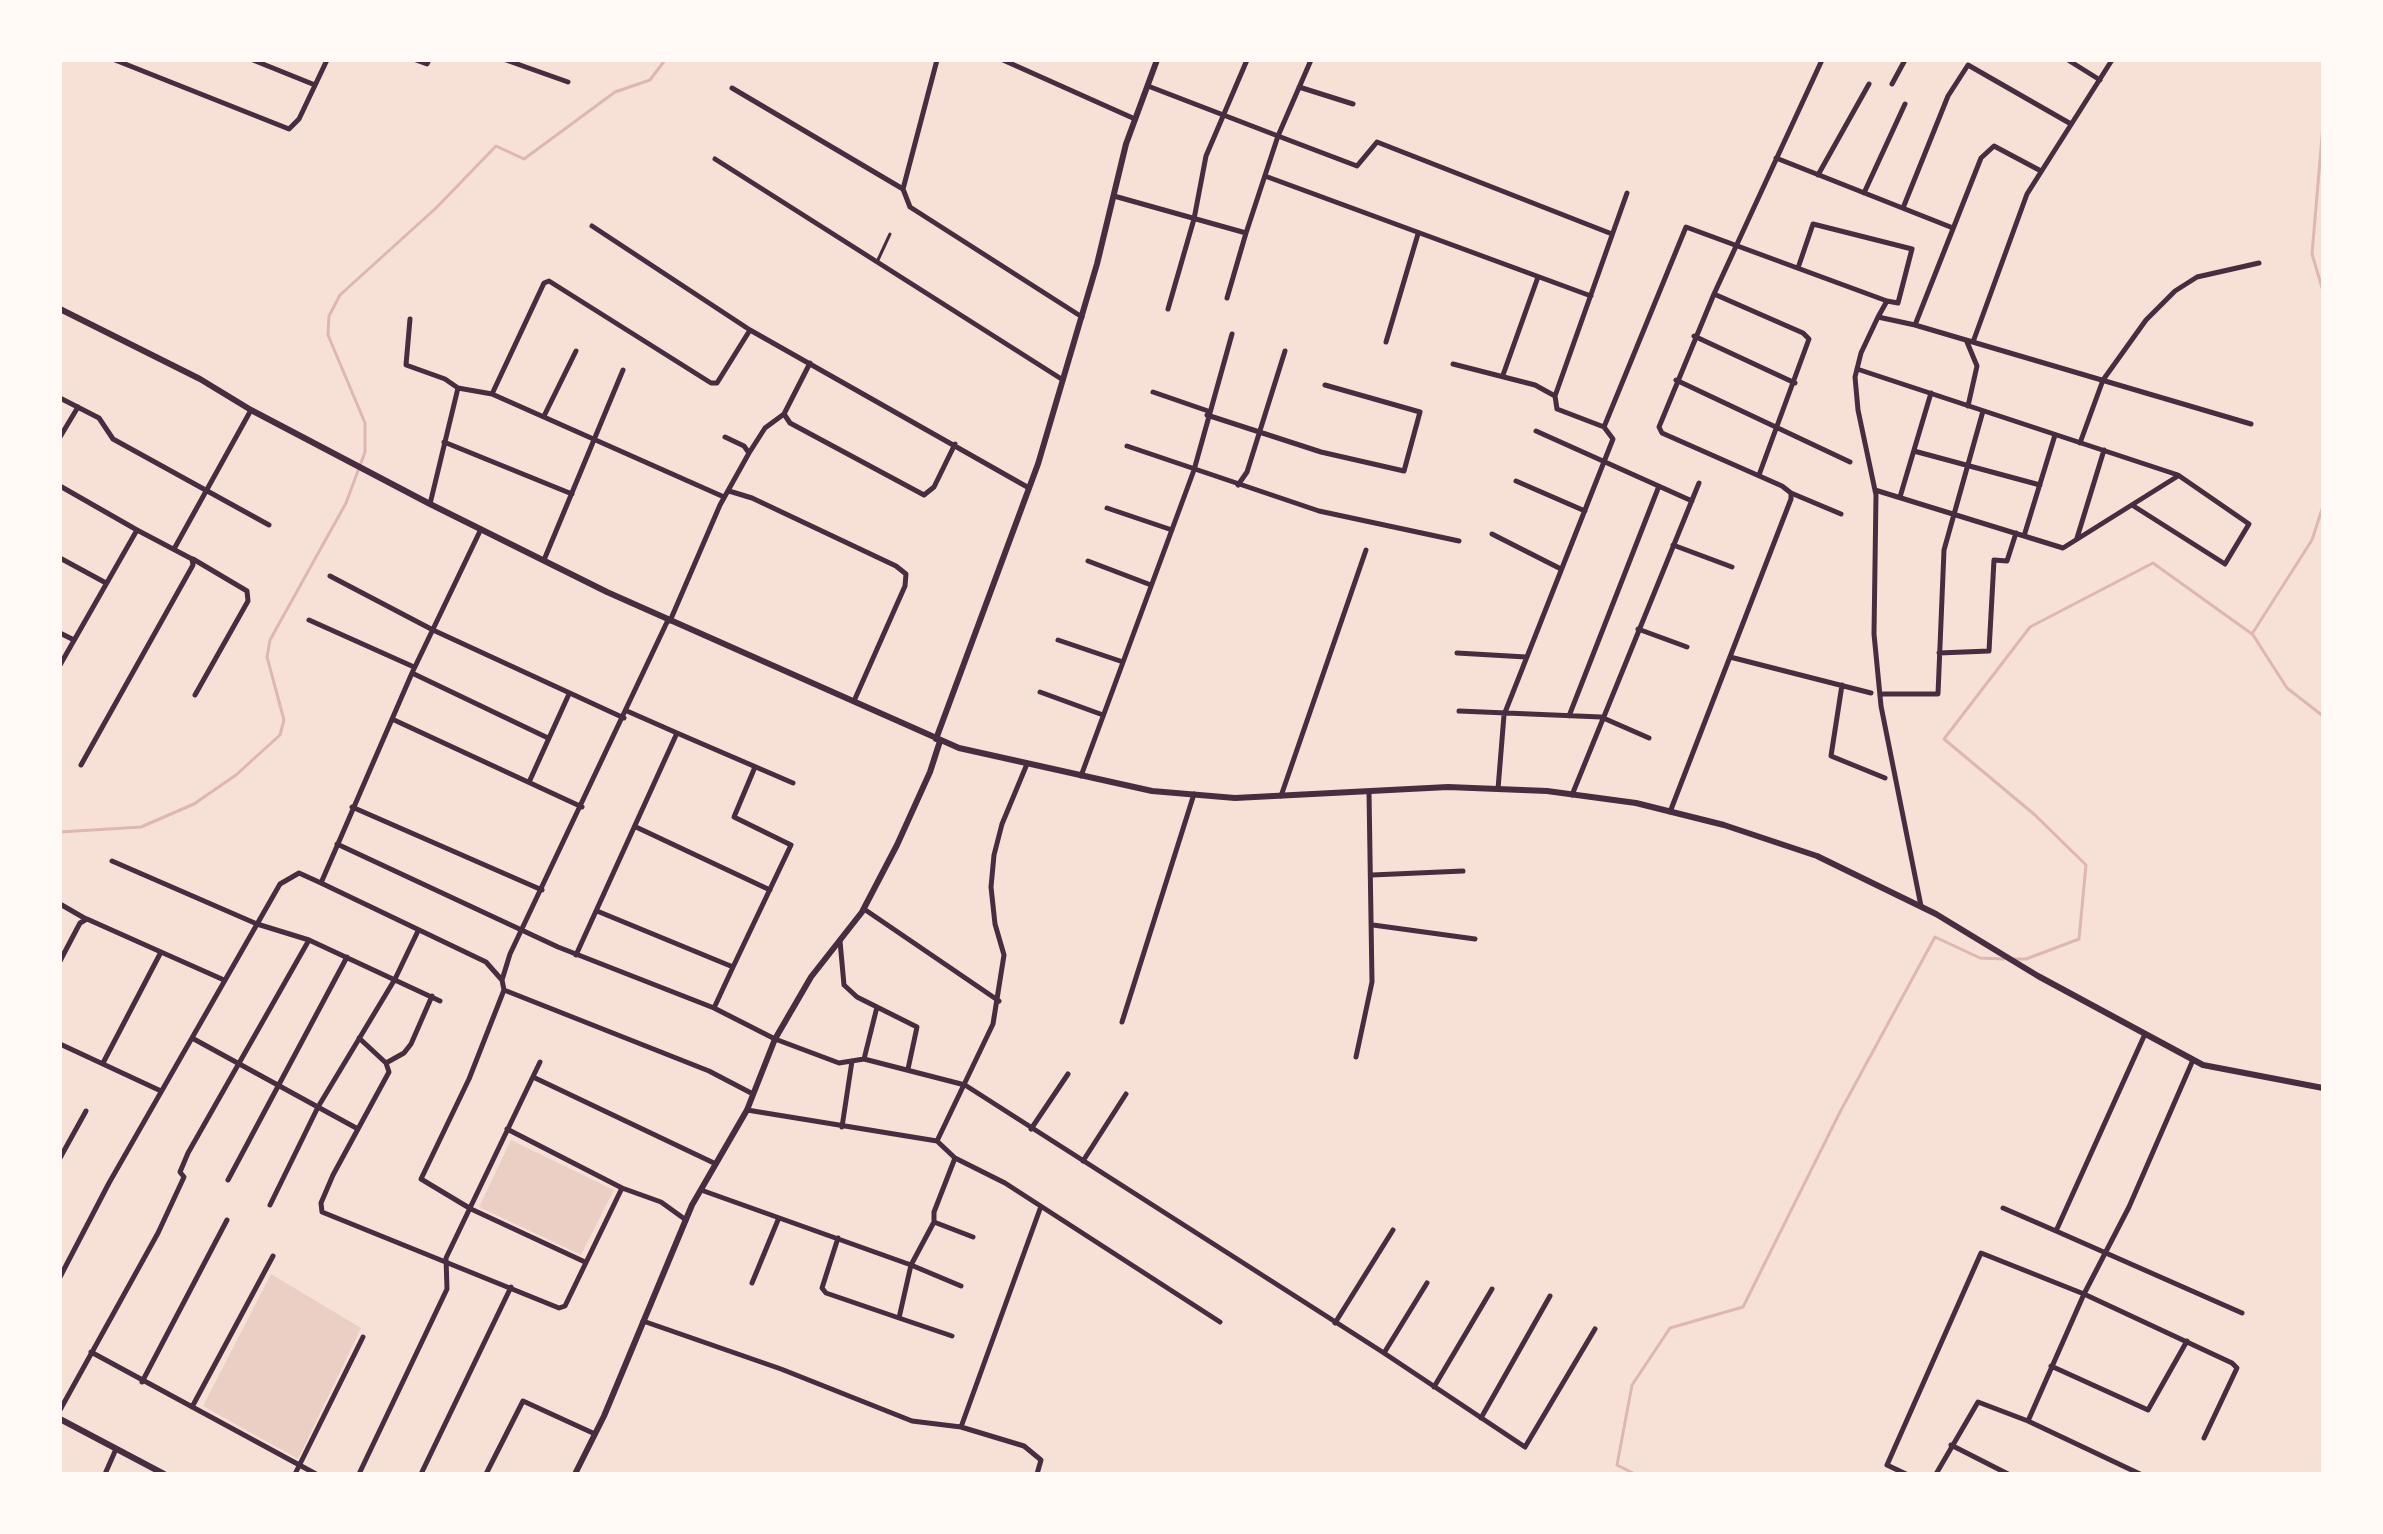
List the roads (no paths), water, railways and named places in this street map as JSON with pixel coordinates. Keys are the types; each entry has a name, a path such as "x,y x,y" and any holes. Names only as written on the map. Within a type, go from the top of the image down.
{"street":[{"path":"115,60 289,129 299,119 327,60"},
{"path":"253,60 315,85"},
{"path":"416,60 427,64 429,60"},
{"path":"506,60 568,82"},
{"path":"937,60 903,189 910,207 1082,317"},
{"path":"1003,60 1135,119"},
{"path":"575,1474 686,1220 747,1110 775,1039 811,977 864,909 930,772 938,740 1029,488 1082,317 1135,119 1157,60"},
{"path":"1168,309 1194,219 1206,156 1247,60"},
{"path":"1227,298 1278,136 1311,60"},
{"path":"1822,60 1694,336 1659,423 1662,433 1841,514"},
{"path":"1892,84 1905,60"},
{"path":"2068,60 2100,80"},
{"path":"1968,406 1977,366 1970,341 2027,194 2112,60"},
{"path":"1903,208 1948,96 1968,65 2071,124"},
{"path":"1818,175 1869,84"},
{"path":"1148,86 1357,166 1377,142 1612,234"},
{"path":"1299,87 1353,104"},
{"path":"732,88 903,189"},
{"path":"1864,193 1905,104"},
{"path":"1915,325 1981,158 1994,146 2041,171"},
{"path":"1776,158 1953,228"},
{"path":"715,159 1063,380"},
{"path":"1265,176 1591,296"},
{"path":"1498,789 1505,713 1613,439 1604,427 1557,409 1555,396 1627,193"},
{"path":"1114,196 1246,233"},
{"path":"1604,427 1686,227 1887,301 1898,303 1912,249 1813,224 1798,268"},
{"path":"592,226 750,330 1029,488"},
{"path":"1386,342 1418,234"},
{"path":"2080,443 2103,380 2146,320 2175,291 2197,277 2259,263"},
{"path":"1503,375 1538,277"},
{"path":"492,394 544,283 549,281 711,383 717,383 750,330"},
{"path":"1714,294 1803,333 1810,344 1759,475"},
{"path":"1887,301 1861,353 1857,369 1858,410 1875,490 1874,634 1880,694 1921,906"},
{"path":"61,313 200,379 251,410 544,560 669,620 938,740 1027,764 1152,791 1281,796 1448,787 1498,789 1572,795 1670,812 1817,856 1936,914 2038,976 2203,1065 2323,1088"},
{"path":"1878,317 1915,325 2251,424"},
{"path":"410,319 403,363 458,388 492,394 724,497"},
{"path":"1081,776 1194,470 1207,413 1232,334"},
{"path":"1694,336 1795,383"},
{"path":"544,416 576,351"},
{"path":"1238,485 1247,472 1285,351"},
{"path":"502,980 522,930 624,718 724,497 765,428 784,414 810,363"},
{"path":"1453,364 1535,385 1555,396"},
{"path":"1857,369 2178,475 2249,524 2225,564 2132,505"},
{"path":"544,560 623,370"},
{"path":"1676,380 1850,462"},
{"path":"1153,392 1260,433 1321,452 1404,471 1420,412 1325,385"},
{"path":"430,504 458,388"},
{"path":"1900,497 1931,393"},
{"path":"60,398 99,418 113,439 269,525"},
{"path":"60,437 78,407"},
{"path":"174,549 251,410"},
{"path":"1880,694 1938,694 1944,550 1983,411"},
{"path":"784,414 790,423 924,495 934,487 955,444"},
{"path":"1536,431 1692,501"},
{"path":"2024,536 2055,435"},
{"path":"725,437 744,446 749,453"},
{"path":"444,442 572,494"},
{"path":"1127,446 1319,511 1459,541"},
{"path":"2077,539 2104,450"},
{"path":"1914,451 2040,485"},
{"path":"1875,490 2063,548 2178,475"},
{"path":"1516,481 1585,511"},
{"path":"1572,795 1601,717 1699,483"},
{"path":"60,486 247,591 248,601 195,695"},
{"path":"1569,716 1659,486"},
{"path":"729,491 887,562 906,574 905,586 854,701"},
{"path":"1670,812 1791,493"},
{"path":"1107,508 1172,530"},
{"path":"321,883 413,670 481,529"},
{"path":"60,665 137,530"},
{"path":"1939,653 1989,651 1994,560 2007,561 2016,533"},
{"path":"1492,534 1561,569"},
{"path":"1673,545 1732,567"},
{"path":"1281,796 1366,550"},
{"path":"60,558 106,583"},
{"path":"81,765 193,565 192,559"},
{"path":"1088,561 1151,585"},
{"path":"330,576 433,630 624,718"},
{"path":"309,620 548,738"},
{"path":"1638,629 1687,647"},
{"path":"60,633 74,640"},
{"path":"1058,640 1123,662"},
{"path":"1457,653 1526,657"},
{"path":"1730,657 1871,693"},
{"path":"1842,685 1831,756 1885,778"},
{"path":"1040,692 1103,715"},
{"path":"530,780 569,694"},
{"path":"627,711 793,783"},
{"path":"1459,711 1601,717 1649,738"},
{"path":"392,719 530,780 582,807"},
{"path":"576,955 677,733"},
{"path":"937,1141 993,1024 999,1001 1004,955 993,912 994,855 1002,824 1027,764"},
{"path":"714,1008 791,845 734,817 755,767"},
{"path":"1356,1057 1372,982 1369,792"},
{"path":"1122,1022 1194,794"},
{"path":"352,807 542,890"},
{"path":"636,827 770,890"},
{"path":"337,844 576,955 714,1008 775,1039 839,1063 864,1059 965,1085 1525,1447 1595,1329"},
{"path":"112,861 257,924 309,940 440,1001"},
{"path":"1372,875 1463,871"},
{"path":"60,1277 161,1091 280,884 299,873 486,962 502,980 504,990 469,1079 421,1179 471,1209 585,1262"},
{"path":"60,904 224,980"},
{"path":"864,909 999,1001"},
{"path":"597,911 733,967"},
{"path":"60,961 80,923 87,919"},
{"path":"1373,925 1475,939"},
{"path":"270,1205 318,1107 395,979 418,931"},
{"path":"60,1410 158,1233 184,1177 180,1172 188,1153 309,940"},
{"path":"840,941 844,985 877,1007 917,1027 908,1069"},
{"path":"103,1063 161,952"},
{"path":"228,1180 347,957"},
{"path":"504,990 709,1071 753,1094"},
{"path":"386,1063 404,1053 411,1044 432,996"},
{"path":"864,1059 877,1007"},
{"path":"2056,1231 2145,1034"},
{"path":"192,1037 358,1129"},
{"path":"359,1038 386,1063 389,1072 333,1175 321,1203 322,1212 559,1308 565,1306 622,1188"},
{"path":"60,1044 161,1091"},
{"path":"2028,1421 2084,1294 2129,1207 2193,1060"},
{"path":"842,1127 852,1061"},
{"path":"359,1474 447,1289 446,1260 540,1062"},
{"path":"1031,1129 1068,1074"},
{"path":"533,1077 716,1164"},
{"path":"1083,1161 1126,1094"},
{"path":"747,1110 937,1141 955,1158 1005,1183 1040,1209 1220,1322"},
{"path":"60,1158 86,1111"},
{"path":"507,1129 622,1188 661,1202 686,1220"},
{"path":"899,1318 911,1265 934,1222 934,1212 955,1158"},
{"path":"701,1190 778,1220 838,1238 961,1286"},
{"path":"2003,1208 2242,1313"},
{"path":"961,1427 1040,1209"},
{"path":"142,1382 227,1220"},
{"path":"752,1283 778,1220"},
{"path":"934,1222 973,1237"},
{"path":"1335,1323 1393,1230"},
{"path":"838,1238 822,1288 826,1293 952,1336"},
{"path":"1906,1474 1887,1465 1981,1253 2084,1294 2187,1341 2237,1368 2204,1438"},
{"path":"192,1407 273,1256"},
{"path":"1384,1353 1427,1283"},
{"path":"421,1474 511,1287"},
{"path":"1434,1387 1492,1289"},
{"path":"1481,1418 1550,1296"},
{"path":"642,1320 781,1369 912,1421 961,1427 1038,1454 1041,1460 1037,1474"},
{"path":"295,1474 363,1337"},
{"path":"2051,1366 2148,1410 2187,1341"},
{"path":"91,1352 316,1474"},
{"path":"486,1474 523,1401 595,1434"},
{"path":"1936,1474 1978,1402 2028,1421 2140,1474"},
{"path":"60,1419 164,1474"},
{"path":"1951,1445 2008,1474"},
{"path":"105,1474 116,1449"}],"lane":[{"path":"877,262 890,234"}],"waterway":[{"path":"60,832 141,827 194,804 236,775 280,735 284,720 267,657 270,640 346,503 365,452 365,423 328,335 329,316 340,295 436,208 496,146 524,159 615,92 650,80 665,60"},
{"path":"2323,125 2312,254 2323,291"},
{"path":"2012,959 2026,959 2079,939 2086,865 2035,815 1944,739 2030,627 2153,563 2252,634 2312,540 2323,506"},
{"path":"2253,635 2287,688 2323,716"},
{"path":"1635,1474 1617,1465 1632,1385 1670,1328 1743,1307 1840,1112 1935,937 1980,958 2004,959"}]}
